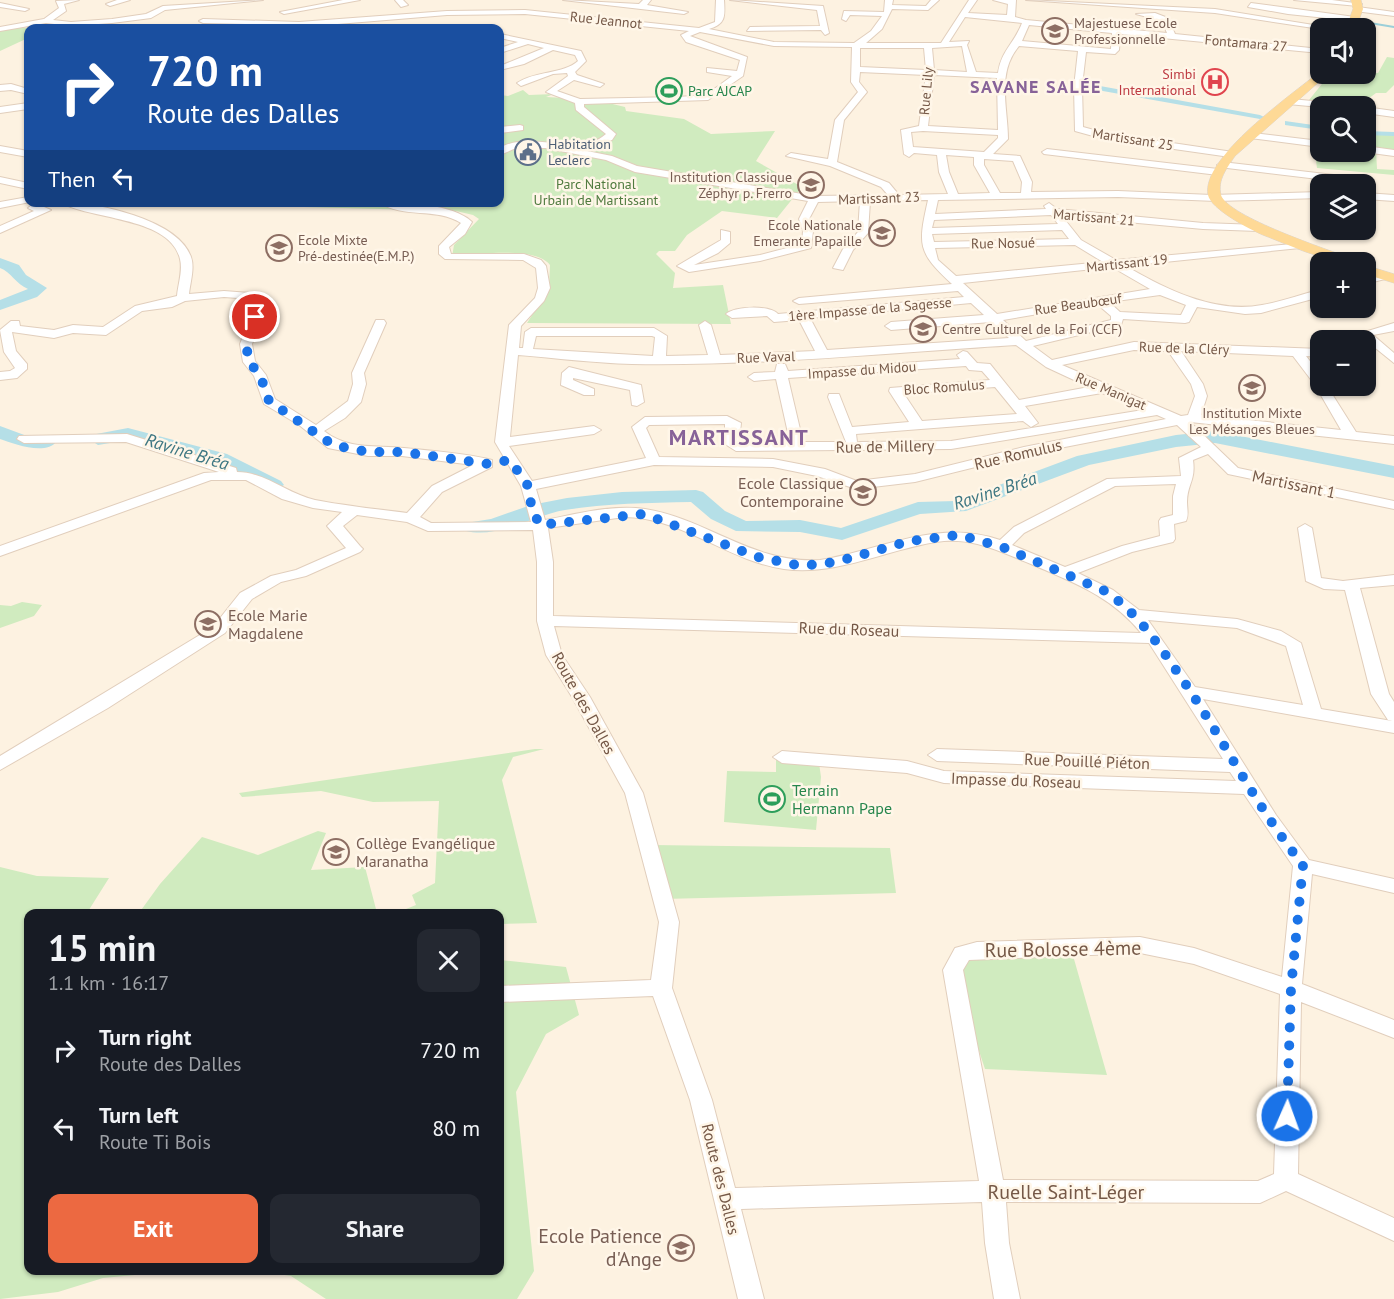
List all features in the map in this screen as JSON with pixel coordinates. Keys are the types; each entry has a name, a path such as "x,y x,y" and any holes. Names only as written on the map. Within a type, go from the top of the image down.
{"main road":[{"path":"1312,84 1230,154 1220,168 1214,184 1215,197 1223,206 1258,228 1320,252"}],"street":[{"path":"46,21 63,9 59,3 75,0"},
{"path":"110,4 126,0"},
{"path":"26,24 46,21 78,24 134,19 154,14 170,0"},
{"path":"163,8 259,0"},
{"path":"567,0 644,3 684,12"},
{"path":"504,37 578,53 582,61 573,73 550,92 580,102 678,100 708,97 740,74 745,64 740,55 685,36 718,24 721,19 720,0"},
{"path":"734,0 820,8 824,28"},
{"path":"846,19 846,13 888,7 928,8 935,0"},
{"path":"943,45 973,0"},
{"path":"996,0 1012,1 1011,18"},
{"path":"1030,0 1215,11 1310,25"},
{"path":"1298,0 1356,12"},
{"path":"240,1 254,8 285,12 338,5 341,10 358,4"},
{"path":"761,4 759,5 762,10 786,12"},
{"path":"1238,4 1288,12 1394,14"},
{"path":"0,5 25,9"},
{"path":"832,163 839,143 837,130 845,109 863,92 855,82 856,45 878,29 888,7"},
{"path":"285,12 285,24"},
{"name":"Rue Jeannot","path":"293,24 478,12 532,13 700,30 774,44 928,46"},
{"path":"58,13 75,19"},
{"path":"1122,13 1155,15 1165,20 1172,36"},
{"name":"Fontamara 27","path":"964,15 1310,50"},
{"path":"396,16 396,24"},
{"path":"774,18 776,23 824,28"},
{"path":"203,21 252,24"},
{"path":"996,195 979,165 979,157 1003,139 1001,76 1004,58 1017,43 1026,22"},
{"path":"0,28 24,24"},
{"path":"750,28 824,28"},
{"path":"1017,43 1114,51 1116,31"},
{"path":"504,50 530,42"},
{"name":"Rue Lily","path":"972,75 966,45 928,46 930,73 923,128 1004,133"},
{"path":"504,67 521,62 553,46"},
{"name":"Martissant 25","path":"1082,49 1078,129 1104,136 1230,154"},
{"path":"856,69 1001,76"},
{"path":"710,70 740,74"},
{"path":"521,83 552,72 573,73 600,84"},
{"path":"0,88 11,87 24,82"},
{"path":"11,87 24,91"},
{"path":"504,147 580,145 609,138 611,134 608,130 579,108 580,102"},
{"path":"1291,102 1310,104"},
{"path":"0,110 24,107"},
{"path":"1376,112 1394,114"},
{"path":"504,130 520,128"},
{"path":"923,128 906,130 909,152 1017,158 1027,182 1026,194"},
{"path":"1253,136 1310,143"},
{"name":"Martissant 23","path":"548,147 609,158 635,169 814,199 1026,194 1215,197 1310,195"},
{"path":"0,149 24,153"},
{"path":"1376,151 1394,153"},
{"path":"941,152 944,172 954,195"},
{"path":"1047,153 1310,177"},
{"path":"791,156 832,163 885,185 896,197"},
{"path":"0,180 24,185"},
{"path":"1045,194 1052,212 1077,242 1161,291 1193,303 1230,310 1261,309 1310,296"},
{"name":"Rue Manigat","path":"934,195 926,231 933,261 1022,343 1050,364 1103,389 1159,411 1187,419 1394,440"},
{"path":"1376,197 1394,198"},
{"path":"725,232 726,241 714,251 683,266 689,269 734,262 807,246 808,231 804,219 814,199"},
{"path":"839,268 848,249 863,232 865,199"},
{"path":"0,205 24,201"},
{"path":"0,230 46,210 33,208 35,207"},
{"path":"83,207 138,222 173,237 185,257 183,298"},
{"path":"402,207 452,213 467,222 461,232 444,246 444,254 449,257 513,256 537,262 542,268 544,288 540,299 515,325 502,442 594,430"},
{"name":"Martissant 21","path":"929,217 1052,212 1203,226 1258,228"},
{"path":"926,231 1064,227"},
{"name":"Rue Nosué","path":"928,245 1077,242"},
{"name":"Martissant 19","path":"799,301 1300,245"},
{"name":"Rue Beaubœuf","path":"891,326 995,318 1049,307 1161,291"},
{"path":"9,328 54,334 72,329 106,331 139,308 172,303 183,298 224,294 257,296 258,300 253,310 255,320 246,344 249,362 260,375 269,401 333,445 368,452 402,452 488,464"},
{"name":"1ère Impasse de la Sagesse","path":"732,314 770,312 774,318 975,299"},
{"path":"1101,301 1117,315 1185,319 1193,303"},
{"path":"802,315 824,355"},
{"name":"Rue Vaval","path":"513,351 577,353 659,360 824,355 1022,343 1117,322 1117,315"},
{"path":"0,376 13,375 21,369 21,364 8,345 6,330 27,318"},
{"path":"315,431 352,408 357,402 360,382 358,373 367,357 366,348 380,323"},
{"path":"705,325 715,359"},
{"path":"1394,327 1364,334 1394,359"},
{"path":"528,347 531,332 659,333 659,360"},
{"path":"582,332 566,382 589,392"},
{"name":"Rue de la Cléry","path":"1050,364 1134,346 1310,353"},
{"path":"1172,346 1197,384 1201,396 1187,419"},
{"path":"956,347 973,367 986,367 1039,432"},
{"path":"1298,353 1310,369"},
{"path":"780,357 783,390 798,448"},
{"name":"Impasse du Midou","path":"754,377 969,362"},
{"path":"568,373 636,388 637,402"},
{"name":"Bloc Romulus","path":"918,426 895,391 999,383"},
{"path":"1016,404 1103,389"},
{"path":"1328,396 1352,437"},
{"path":"834,397 854,446"},
{"name":"Rue de Millery","path":"654,461 639,427 645,421 727,420 734,423 732,444 735,447 798,448 951,445 1159,411"},
{"path":"848,431 1026,417"},
{"name":"Martissant 1","path":"1187,419 1233,471 1394,505"},
{"name":"Rue Romulus","path":"654,461 773,463 820,472 856,484 915,478 1024,451 1187,419"},
{"path":"24,439 127,438 249,476 287,496 313,504 411,518 428,527 644,514 758,557 801,566 836,562 910,541 959,535 1002,547 1105,591 1136,615 1190,691 1278,834 1303,865 1394,886"},
{"name":"Route des Dalles","path":"502,442 510,460 528,486 538,520 545,568 545,621 554,655 581,697 634,793 669,922 661,988 700,1100 751,1299"},
{"path":"1064,573 1127,549 1168,539 1166,521 1181,518 1179,505 1184,480 1188,476 1186,458 1205,442"},
{"path":"411,518 437,489 488,464 510,460"},
{"path":"528,486 654,461"},
{"path":"0,551 205,477 249,476"},
{"path":"1002,547 1019,530 1112,482 1184,480"},
{"path":"0,764 102,704 219,630 246,596 276,579 301,573 355,549 334,526 354,510"},
{"path":"1305,528 1314,581 1324,586 1351,585 1378,579 1394,580"},
{"path":"1351,585 1380,694 1394,716"},
{"path":"1136,615 1210,619 1277,634 1293,644 1314,713"},
{"name":"Rue du Roseau","path":"545,621 1154,638"},
{"path":"1190,691 1394,727"},
{"name":"Rue Pouillé Piéton","path":"937,755 1238,766"},
{"name":"Impasse du Roseau","path":"782,757 907,767 955,778 1251,788"},
{"path":"1303,865 1291,988 1286,1180 1394,1230"},
{"name":"Rue Bolosse 4ème","path":"1007,1299 997,1243 993,1191 953,970 962,954 977,950 1140,945 1163,947 1291,988 1394,1029"},
{"path":"504,994 661,988"},
{"name":"Ruelle Saint-Léger","path":"726,1199 993,1191 1260,1192 1286,1180"}],"green space":[{"path":"0,28 24,28 24,40 0,51"},
{"path":"1387,57 1394,58 1394,85 1386,93 1376,93 1371,96 1312,96 1322,84 1376,84 1376,73"},
{"name":"Parc National Urbain de Martissant","path":"523,90 529,95 554,94 546,97 580,102 596,100 625,107 626,111 684,119 711,134 775,131 756,161 802,187 777,218 722,211 687,235 675,251 659,251 656,254 675,273 673,288 723,285 731,324 527,323 549,289 550,265 543,259 519,253 452,257 454,245 479,219 473,215 456,211 304,207 504,207 504,96"},
{"path":"1376,132 1394,133 1394,152 1376,150"},
{"path":"1376,150 1377,169 1394,170 1394,175 1317,168 1316,162 1376,162"},
{"path":"22,602 42,605 34,616 0,628 0,605 11,606"},
{"path":"544,749 513,757 502,780 537,923 504,924 504,909 406,909 416,905 412,895 435,883 439,801 373,802 321,791 242,797 239,793"},
{"name":"Terrain Hermann Pape","path":"776,758 819,763 821,777 816,830 724,822 727,771 776,772"},
{"path":"318,831 326,833 311,870 365,867 376,909 142,909 160,884 202,837 258,855"},
{"path":"653,845 890,848 896,893 663,899"},
{"path":"0,867 37,876 109,878 90,909 24,909 24,1275 135,1275 103,1278 58,1292 0,1299"},
{"path":"977,950 1072,952 1107,1075 985,1069 954,975"},
{"path":"504,960 566,967 579,1015 546,1034 516,1092 534,1271 517,1299 326,1299 291,1276 285,1275 504,1275"}],"waterway":[{"path":"1376,24 1394,27"},
{"path":"1089,86 1260,117"},
{"path":"1288,123 1310,126"},
{"path":"1376,133 1394,134"},
{"name":"Ravine Bréa","path":"0,263 14,268 21,279 39,288 31,294 0,305"},
{"name":"Ravine Bréa","path":"0,432 25,442 48,441"},
{"name":"Ravine Bréa","path":"98,439 128,434 141,436 220,458 274,485"},
{"name":"Ravine Bréa","path":"473,527 492,525 548,507 585,501 696,496 718,515 743,527 800,526 842,534 918,508 959,507 1084,460 1176,441 1215,437 1394,472"}],"place":[{"name":"Majestuese Ecole Professionnelle","path":"1055,31"},
{"name":"Simbi International","path":"1215,82"},
{"name":"Parc AJCAP","path":"669,91"},
{"name":"Habitation Leclerc","path":"528,152"},
{"name":"Institution Classique Zéphyr p. Frerro","path":"811,185"},
{"name":"Ecole Nationale Emerante Papaille","path":"882,233"},
{"name":"Ecole Mixte Pré-destinée(E.M.P.)","path":"279,248"},
{"name":"Centre Culturel de la Foi (CCF)","path":"923,329"},
{"name":"Institution Mixte Les Mésanges Bleues","path":"1252,388"},
{"name":"Ecole Classique Contemporaine","path":"863,492"},
{"name":"Ecole Marie Magdalene","path":"208,624"},
{"name":"Terrain Hermann Pape","path":"772,799"},
{"name":"Collège Evangélique Maranatha","path":"336,852"},
{"name":"Ecole Patience d'Ange","path":"681,1248"}],"district":[{"name":"SAVANE SALÉE","path":"1036,87"},
{"name":"MARTISSANT","path":"739,437"}],"route":[{"path":"255,317 246,344 249,362 260,375 269,394 269,401 304,422 333,445 368,452 402,452 488,464 510,460 528,486 532,510 540,525 589,518 644,514 673,523 758,557 801,566 836,562 910,541 959,535 1002,547 1105,591 1117,599 1136,615 1154,638 1229,751 1278,834 1303,865 1291,988 1287,1116"}]}
